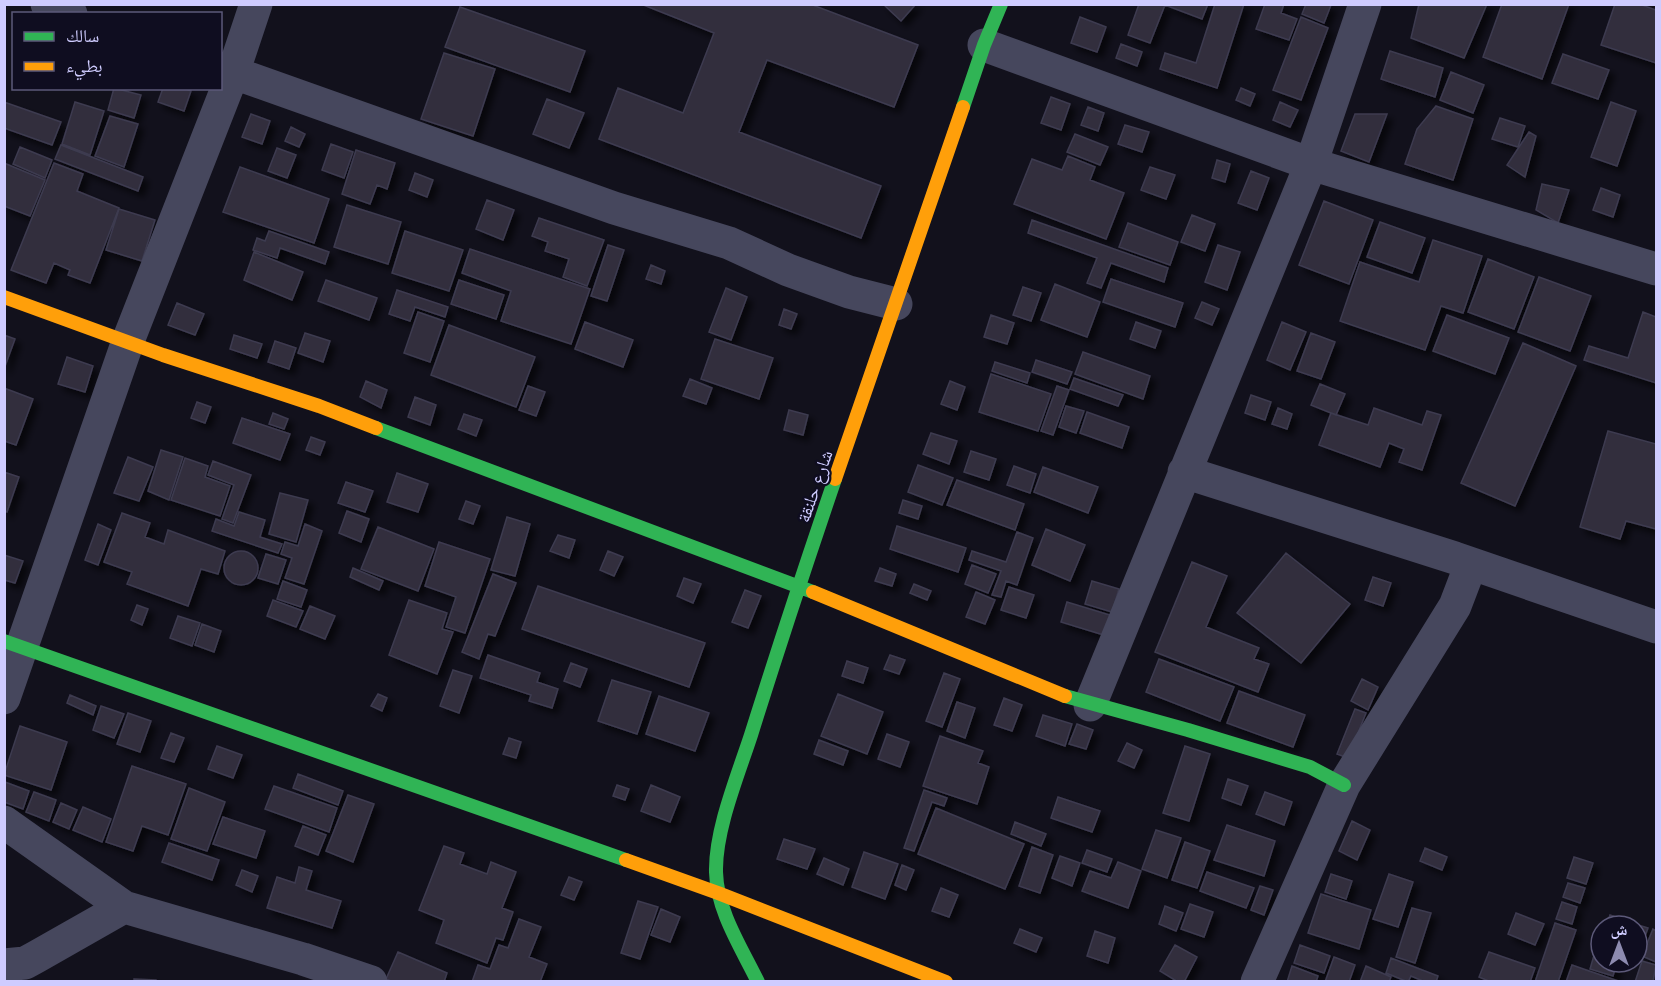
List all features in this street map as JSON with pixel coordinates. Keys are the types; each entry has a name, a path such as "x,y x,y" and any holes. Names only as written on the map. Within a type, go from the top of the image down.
{"street":[{"path":"47,4 66,12"},
{"path":"256,4 227,71 614,208 729,243 788,270 849,292 896,304"},
{"name":"شارع حلنقة","path":"758,981 726,917 718,893 717,854 727,812 798,586 1000,4"},
{"path":"1090,705 1311,164 1365,4"},
{"path":"984,45 1311,164 1656,269"},
{"path":"4,698 14,645 220,90"},
{"path":"4,297 163,355 319,406 798,586 1090,705 1188,730 1310,767 1344,785"},
{"path":"1185,472 1471,564 1656,627"},
{"path":"1257,981 1344,785 1455,606 1471,564"},
{"path":"14,645 718,893 946,981"},
{"path":"4,822 124,907 303,970 371,981"},
{"path":"4,965 25,963 124,907"}],"building":[{"path":"641,4 810,4 918,45 894,107 767,60 739,132 881,186 861,238 599,139 618,88 683,113 714,33"},
{"path":"883,4 916,4 901,21"},
{"path":"1139,4 1208,4 1202,19 1165,5 1150,43 1128,35"},
{"path":"1215,4 1244,4 1217,88 1160,69 1165,53 1196,63"},
{"path":"1265,4 1284,4 1281,13 1297,19 1289,40 1256,29"},
{"path":"1306,4 1331,5 1324,23 1302,14"},
{"path":"1419,4 1487,4 1464,58 1411,38"},
{"path":"1502,4 1569,4 1542,79 1483,57"},
{"path":"1615,4 1639,4 1656,10 1656,63 1601,45"},
{"path":"460,7 585,51 570,92 445,47"},
{"path":"1080,17 1106,27 1097,52 1071,43"},
{"path":"1301,17 1328,28 1301,100 1273,90"},
{"path":"1121,44 1142,52 1137,66 1116,58"},
{"path":"1390,51 1443,68 1435,97 1381,79"},
{"path":"444,53 495,69 473,136 421,119"},
{"path":"1563,54 1609,70 1598,99 1552,83"},
{"path":"1451,72 1484,85 1473,113 1440,100"},
{"path":"1241,88 1255,94 1250,106 1236,100"},
{"path":"113,90 141,95 134,118 108,110"},
{"path":"162,90 191,91 184,111 158,102"},
{"path":"1051,97 1070,104 1061,130 1041,123"},
{"path":"547,99 584,113 569,148 533,134"},
{"path":"4,102 61,122 52,145 4,128"},
{"path":"75,102 104,111 90,155 62,144"},
{"path":"1280,102 1298,110 1290,127 1273,120"},
{"path":"1611,102 1636,111 1617,166 1591,157"},
{"path":"1436,106 1473,119 1453,180 1405,164 1417,129"},
{"path":"1088,107 1104,113 1098,131 1081,125"},
{"path":"251,114 270,121 262,144 242,137"},
{"path":"1355,114 1387,114 1369,162 1341,151"},
{"path":"110,116 138,124 124,167 95,156"},
{"path":"1500,118 1525,126 1518,147 1492,139"},
{"path":"1125,125 1149,132 1142,152 1118,144"},
{"path":"291,127 305,134 299,147 285,141"},
{"path":"1529,132 1536,136 1525,177 1507,165"},
{"path":"1075,134 1108,147 1100,165 1067,152"},
{"path":"331,144 353,152 344,178 322,170"},
{"path":"61,145 143,177 138,191 55,159"},
{"path":"20,147 52,160 45,178 13,164"},
{"path":"277,148 296,155 287,178 268,171"},
{"path":"356,150 395,163 387,189 377,185 370,204 342,194"},
{"path":"1068,156 1095,167 1090,180 1124,193 1106,239 1014,204 1032,159 1062,170"},
{"path":"1217,160 1230,164 1225,182 1212,178"},
{"path":"4,163 45,180 30,216 4,206"},
{"path":"54,163 83,174 77,191 119,208 90,283 68,275 70,270 54,263 46,283 11,270"},
{"path":"240,167 329,199 314,243 223,212"},
{"path":"1150,167 1175,175 1166,199 1141,190"},
{"path":"1251,171 1269,178 1257,210 1238,203"},
{"path":"415,173 433,180 427,197 409,190"},
{"path":"1542,184 1569,190 1558,223 1536,210"},
{"path":"1601,188 1620,195 1613,217 1593,210"},
{"path":"487,200 514,210 503,240 476,229"},
{"path":"1324,201 1373,220 1349,284 1299,265"},
{"path":"347,205 401,222 388,264 334,247"},
{"path":"119,209 155,220 142,261 106,250"},
{"path":"1192,215 1215,224 1205,251 1181,242"},
{"path":"539,218 604,240 587,286 563,277 569,259 545,251 548,242 532,236"},
{"path":"1032,220 1168,268 1164,282 1111,263 1101,288 1087,283 1097,258 1028,233"},
{"path":"1380,222 1425,238 1412,273 1367,257"},
{"path":"1128,223 1178,242 1170,265 1119,247"},
{"path":"269,231 329,252 325,264 280,248 277,258 253,250 257,238 265,241"},
{"path":"405,231 463,250 449,291 392,273"},
{"path":"1433,240 1482,256 1463,313 1441,306 1425,350 1340,321 1360,262 1419,282"},
{"path":"608,245 624,250 607,301 591,296"},
{"path":"1218,245 1240,252 1227,290 1205,282"},
{"path":"470,249 590,289 571,344 501,321 511,291 462,273"},
{"path":"254,252 303,272 292,300 244,280"},
{"path":"1488,259 1534,277 1514,329 1468,312"},
{"path":"651,265 665,271 661,284 646,279"},
{"path":"1539,277 1591,296 1570,351 1518,332"},
{"path":"1111,279 1183,303 1175,327 1103,302"},
{"path":"326,280 377,298 369,320 318,301"},
{"path":"459,280 504,295 496,319 451,304"},
{"path":"1055,284 1100,302 1087,337 1041,320"},
{"path":"1023,287 1041,293 1031,321 1013,315"},
{"path":"726,288 747,297 731,340 709,332"},
{"path":"397,290 448,307 445,317 415,307 410,321 389,314"},
{"path":"1202,302 1219,309 1212,325 1195,318"},
{"path":"177,303 204,314 195,335 168,325"},
{"path":"784,309 797,314 791,329 779,325"},
{"path":"418,312 444,321 430,362 404,353"},
{"path":"1643,312 1656,317 1656,383 1584,360 1589,346 1628,358"},
{"path":"991,315 1014,323 1007,344 984,337"},
{"path":"1447,315 1509,338 1495,374 1433,351"},
{"path":"585,322 633,340 623,367 575,349"},
{"path":"1136,322 1161,331 1155,348 1130,339"},
{"path":"1282,322 1306,332 1290,370 1267,360"},
{"path":"449,325 535,357 516,407 431,375"},
{"path":"305,333 330,341 323,362 298,353"},
{"path":"1311,333 1335,342 1321,379 1297,371"},
{"path":"4,335 15,339 4,369"},
{"path":"234,335 262,344 257,358 230,349"},
{"path":"715,339 773,358 759,399 701,379"},
{"path":"275,341 296,348 289,369 268,362"},
{"path":"1523,343 1576,366 1515,506 1461,483"},
{"path":"1083,352 1150,376 1143,399 1075,374"},
{"path":"67,357 93,366 85,392 58,384"},
{"path":"1036,360 1072,372 1067,384 1032,372"},
{"path":"995,362 1030,373 1027,383 992,371"},
{"path":"991,374 1051,394 1038,431 979,412"},
{"path":"1074,378 1123,395 1118,406 1070,389"},
{"path":"690,379 712,388 706,404 683,396"},
{"path":"366,381 387,390 381,408 360,397"},
{"path":"950,381 965,387 957,410 941,404"},
{"path":"1320,384 1345,394 1336,415 1311,405"},
{"path":"528,386 545,392 536,416 519,410"},
{"path":"1057,386 1069,390 1053,435 1041,431"},
{"path":"4,388 33,399 16,445 4,441"},
{"path":"1251,395 1271,402 1265,420 1245,413"},
{"path":"415,397 436,405 430,425 408,417"},
{"path":"197,402 211,407 205,423 191,418"},
{"path":"1066,406 1084,411 1076,433 1059,427"},
{"path":"1278,408 1292,414 1287,429 1272,424"},
{"path":"1374,408 1422,425 1427,411 1441,415 1422,470 1399,462 1404,449 1389,443 1380,467 1319,445 1331,413 1368,425"},
{"path":"789,410 808,415 803,435 784,430"},
{"path":"1087,412 1129,427 1122,448 1080,433"},
{"path":"273,413 288,419 284,429 269,424"},
{"path":"464,414 482,420 476,436 458,429"},
{"path":"242,418 290,434 280,460 233,443"},
{"path":"1608,431 1656,444 1656,529 1626,521 1620,539 1580,527"},
{"path":"931,433 957,441 949,464 923,454"},
{"path":"311,437 325,442 320,455 306,450"},
{"path":"161,450 183,457 169,500 148,491"},
{"path":"971,451 996,459 989,480 964,472"},
{"path":"128,457 153,467 139,501 114,493"},
{"path":"185,458 208,466 205,477 230,486 220,516 171,500"},
{"path":"213,461 251,475 233,523 222,519 234,485 208,475"},
{"path":"918,465 953,478 942,505 908,492"},
{"path":"1014,466 1036,474 1030,493 1007,485"},
{"path":"1043,467 1098,487 1088,513 1034,492"},
{"path":"4,472 19,477 7,512 4,511"},
{"path":"397,473 428,484 418,512 387,502"},
{"path":"957,480 1024,504 1015,530 947,505"},
{"path":"346,482 373,491 365,512 338,503"},
{"path":"280,493 308,500 296,542 269,534"},
{"path":"903,500 922,506 918,519 899,513"},
{"path":"466,501 480,506 473,524 459,519"},
{"path":"347,511 369,519 361,542 339,533"},
{"path":"239,512 265,520 260,537 282,544 278,553 212,531 216,519 234,526"},
{"path":"122,513 150,523 145,537 164,544 168,530 225,551 218,574 201,569 188,606 127,584 132,572 104,562"},
{"path":"507,517 530,524 515,576 491,570"},
{"path":"98,524 111,530 98,565 85,560"},
{"path":"305,524 322,531 304,584 285,578 292,558 281,554 285,542 298,546"},
{"path":"897,526 966,548 958,572 890,549"},
{"path":"378,527 434,549 418,591 361,569"},
{"path":"1046,529 1085,545 1070,581 1032,565"},
{"path":"1017,532 1033,538 1017,585 1006,581 1001,597 992,595 1001,571 969,560 972,551 1006,562"},
{"path":"558,535 575,540 569,558 550,551"},
{"path":"439,542 490,559 465,633 446,627 456,597 425,586"},
{"path":"241,551 253,556 258,568 253,580 241,585 229,580 224,568 229,556"},
{"path":"608,551 623,557 614,576 600,570"},
{"path":"1286,553 1350,604 1301,663 1237,613"},
{"path":"266,554 286,560 278,584 258,578"},
{"path":"4,555 23,561 15,583 4,580"},
{"path":"1192,562 1227,576 1206,627 1259,648 1254,659 1269,664 1258,692 1155,652"},
{"path":"972,565 996,574 988,593 965,584"},
{"path":"353,568 383,581 379,590 350,577"},
{"path":"880,568 896,574 892,586 875,581"},
{"path":"493,574 516,583 495,636 488,634 479,659 462,652"},
{"path":"1373,577 1391,583 1383,606 1365,600"},
{"path":"684,578 701,584 693,603 677,596"},
{"path":"283,581 307,590 301,607 277,599"},
{"path":"1092,581 1119,589 1112,612 1085,604"},
{"path":"914,584 931,591 927,600 910,593"},
{"path":"538,586 705,643 689,687 522,629"},
{"path":"1009,587 1034,595 1026,618 1001,610"},
{"path":"745,590 761,596 748,628 732,622"},
{"path":"976,592 995,600 985,624 966,617"},
{"path":"273,600 303,611 296,627 267,616"},
{"path":"409,600 447,613 442,629 453,632 437,674 389,655"},
{"path":"1067,602 1113,616 1107,636 1061,622"},
{"path":"137,605 148,609 142,625 131,620"},
{"path":"310,606 335,616 325,639 300,629"},
{"path":"178,616 200,623 192,646 170,638"},
{"path":"202,624 221,631 214,652 195,645"},
{"path":"488,655 540,673 537,682 558,689 552,708 529,701 531,695 480,678"},
{"path":"890,655 905,660 899,674 884,669"},
{"path":"1159,659 1234,687 1220,721 1146,692"},
{"path":"847,661 868,668 863,683 842,676"},
{"path":"571,663 587,669 580,687 564,681"},
{"path":"453,670 472,676 459,713 440,706"},
{"path":"944,673 960,679 942,727 926,721"},
{"path":"1362,679 1378,687 1368,710 1351,701"},
{"path":"612,680 651,692 637,734 598,721"},
{"path":"1239,691 1305,715 1293,747 1227,723"},
{"path":"378,694 387,698 382,711 371,706"},
{"path":"838,694 883,712 867,754 821,736"},
{"path":"70,695 96,706 93,715 67,703"},
{"path":"659,696 709,713 695,751 646,734"},
{"path":"1004,698 1022,705 1012,731 994,725"},
{"path":"957,702 975,708 965,738 947,731"},
{"path":"101,706 124,714 114,738 93,730"},
{"path":"1355,709 1366,713 1348,758 1337,754"},
{"path":"128,713 151,721 140,752 117,744"},
{"path":"1043,715 1072,724 1065,746 1036,736"},
{"path":"1077,724 1093,730 1086,749 1069,744"},
{"path":"20,726 67,742 51,790 4,775"},
{"path":"171,733 184,738 174,762 161,758"},
{"path":"887,734 909,742 900,767 878,759"},
{"path":"940,736 983,751 978,763 989,767 977,804 923,786"},
{"path":"509,738 521,742 516,758 503,754"},
{"path":"819,740 848,751 843,765 814,754"},
{"path":"1127,743 1142,750 1134,768 1118,761"},
{"path":"217,746 242,755 233,778 208,769"},
{"path":"1185,746 1210,754 1189,821 1163,813"},
{"path":"132,766 186,784 168,835 142,826 133,851 106,842"},
{"path":"298,774 343,791 338,805 293,788"},
{"path":"1228,779 1248,786 1241,805 1222,798"},
{"path":"5,782 29,791 23,809 4,802"},
{"path":"617,785 629,789 625,800 613,796"},
{"path":"651,785 680,797 670,822 641,811"},
{"path":"274,786 337,808 329,832 265,809"},
{"path":"189,788 225,802 207,851 171,839"},
{"path":"924,790 947,798 944,806 932,802 914,851 904,848"},
{"path":"34,792 56,800 49,821 26,812"},
{"path":"1265,792 1292,802 1284,825 1256,814"},
{"path":"348,795 374,804 353,862 326,851"},
{"path":"1058,797 1100,811 1092,832 1051,818"},
{"path":"61,803 77,810 69,829 53,822"},
{"path":"83,807 111,819 102,842 73,830"},
{"path":"936,808 1024,844 1005,889 918,854"},
{"path":"223,817 265,831 256,858 213,844"},
{"path":"1352,821 1370,830 1357,860 1339,851"},
{"path":"1015,822 1046,834 1041,846 1011,834"},
{"path":"1227,825 1275,841 1264,876 1214,860"},
{"path":"303,826 326,835 318,855 295,846"},
{"path":"1156,830 1181,838 1167,878 1142,869"},
{"path":"784,839 815,849 807,869 777,859"},
{"path":"1185,842 1210,851 1197,888 1172,880"},
{"path":"169,843 219,860 212,880 162,862"},
{"path":"444,846 464,853 460,864 487,874 491,862 516,872 502,908 513,912 503,940 496,938 487,963 436,943 444,920 419,910"},
{"path":"1032,847 1053,855 1040,893 1019,886"},
{"path":"1425,848 1447,857 1442,870 1420,861"},
{"path":"1087,850 1112,859 1107,872 1082,863"},
{"path":"864,852 898,864 885,899 852,887"},
{"path":"1060,856 1080,863 1072,886 1052,878"},
{"path":"1574,857 1593,863 1586,884 1567,878"},
{"path":"824,858 849,869 843,885 817,874"},
{"path":"1118,862 1141,871 1128,908 1082,891 1090,871 1111,878"},
{"path":"902,865 914,870 906,890 895,885"},
{"path":"299,867 312,871 306,890 341,901 332,928 267,908 277,877 295,883"},
{"path":"242,870 258,876 252,892 236,885"},
{"path":"1207,872 1254,888 1246,908 1200,891"},
{"path":"1331,874 1352,881 1346,899 1325,892"},
{"path":"1389,874 1413,882 1398,927 1373,919"},
{"path":"569,877 582,882 574,900 561,895"},
{"path":"1568,883 1585,888 1580,903 1563,897"},
{"path":"1260,886 1273,890 1264,915 1251,910"},
{"path":"941,888 958,895 949,917 932,911"},
{"path":"1321,894 1371,910 1359,949 1308,933"},
{"path":"638,901 658,907 640,959 621,953"},
{"path":"1562,902 1577,907 1572,924 1556,919"},
{"path":"1190,904 1213,912 1204,937 1181,929"},
{"path":"1165,906 1183,913 1176,931 1159,924"},
{"path":"1412,908 1431,913 1415,963 1396,957"},
{"path":"661,909 680,917 670,942 651,935"},
{"path":"1516,913 1544,924 1535,945 1508,934"},
{"path":"519,919 541,927 529,957 547,964 540,982 472,982 478,965 490,969 499,945 508,948"},
{"path":"1555,923 1576,930 1558,982 1535,982"},
{"path":"1020,929 1042,938 1036,952 1014,943"},
{"path":"1653,929 1656,931 1656,962 1649,959 1649,939"},
{"path":"1095,931 1115,938 1108,963 1087,956"},
{"path":"1175,945 1197,957 1184,982 1178,982 1160,971"},
{"path":"1300,945 1330,956 1324,973 1294,963"},
{"path":"398,952 447,973 444,982 393,982 386,979"},
{"path":"1489,952 1535,968 1530,982 1491,982 1479,977"},
{"path":"1334,957 1355,965 1349,982 1325,982"},
{"path":"1391,958 1438,976 1436,982 1425,982 1411,976 1408,982 1386,973"},
{"path":"1649,963 1656,965 1653,982 1635,982 1638,974 1649,974"},
{"path":"1572,965 1589,971 1589,974 1598,974 1621,982 1566,982"},
{"path":"1292,966 1318,976 1316,982 1287,982"},
{"path":"1366,966 1391,977 1389,982 1360,982"},
{"path":"134,979 156,980 156,982 134,982"}],"traffic: fast":[{"path":"963,107 1001,4"},
{"path":"376,428 813,592"},
{"path":"758,982 725,915 721,901 716,872 719,838 734,785 835,479"},
{"path":"4,641 626,860"},
{"path":"1065,696 1310,767 1344,785"}],"traffic: slow":[{"path":"835,479 963,107"},
{"path":"4,297 163,355 319,406 376,428"},
{"path":"813,592 1065,696"},
{"path":"626,860 718,893 946,982"}]}
